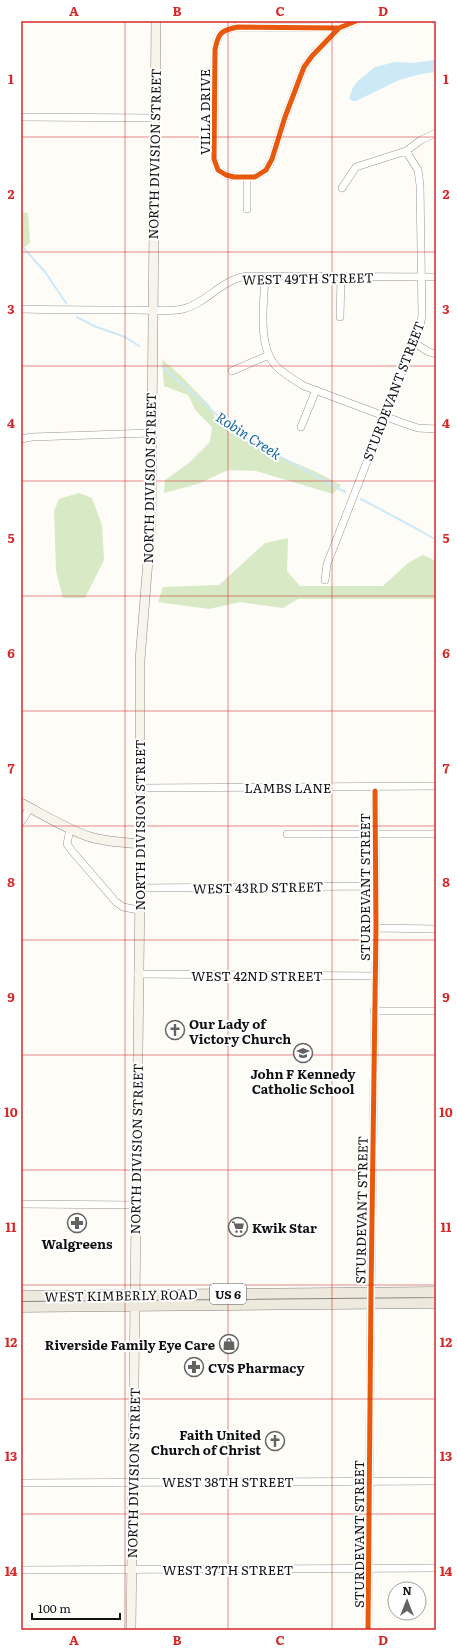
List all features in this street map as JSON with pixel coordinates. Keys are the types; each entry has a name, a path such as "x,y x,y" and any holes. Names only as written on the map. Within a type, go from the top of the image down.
{"main road":[{"name":"NORTH DIVISION STREET","path":"131,1630 140,888 140,660 151,523 156,21"},
{"path":"25,805 70,829 90,837 139,844"},
{"name":"WEST KIMBERLY ROAD","path":"21,1296 56,1297 134,1294 436,1292"},
{"name":"WEST KIMBERLY ROAD","path":"21,1307 436,1303"}],"street":[{"name":"VILLA DRIVE","path":"339,28 312,56 304,67 272,159 266,170 255,177 247,177 226,175 218,170 214,159 214,50 216,40 220,34 226,29 238,27 339,28 356,21"},
{"path":"21,117 155,118"},
{"path":"342,188 349,175 356,167 406,151 421,140 436,133"},
{"name":"STURDEVANT STREET","path":"325,580 327,564 414,343 422,316 420,185 418,170 406,151"},
{"path":"247,177 247,209"},
{"name":"WEST 49TH STREET","path":"21,309 183,309 240,276 436,277"},
{"path":"264,276 263,336 269,355 275,365 290,378 316,390 418,428 436,429"},
{"path":"340,317 341,277"},
{"path":"414,343 429,352 436,354"},
{"path":"232,371 269,355"},
{"path":"301,427 316,390"},
{"path":"21,439 32,437 151,434"},
{"name":"LAMBS LANE","path":"140,788 436,786"},
{"name":"STURDEVANT STREET","path":"368,1630 376,928 375,791"},
{"path":"21,822 25,805"},
{"path":"70,829 67,844 72,851 116,902 123,907 139,910"},
{"path":"287,834 436,834"},
{"name":"WEST 43RD STREET","path":"140,888 376,886"},
{"path":"376,928 436,929"},
{"name":"WEST 42ND STREET","path":"138,974 375,976"},
{"path":"374,1011 436,1011"},
{"path":"21,1204 136,1206"},
{"name":"WEST 38TH STREET","path":"21,1483 133,1481 436,1481"},
{"name":"WEST 37TH STREET","path":"21,1570 436,1568"}],"green space":[{"path":"21,212 28,213 30,243 21,250"},
{"path":"162,359 210,406 216,420 251,444 314,471 341,485 333,494 256,471 228,470 198,484 164,493 165,480 189,463 210,442 212,427 196,411 188,395 164,386"},
{"path":"79,493 92,498 102,525 104,560 85,598 63,598 56,571 54,511 59,499"},
{"path":"288,538 287,571 300,586 383,586 408,563 423,555 436,561 436,599 298,599 283,608 240,602 209,609 158,602 163,587 219,585 265,543"}],"water":[{"path":"435,60 436,72 421,74 399,80 356,101 352,101 349,98 353,87 358,81 375,67 395,62 412,63"}],"waterway":[{"name":"Robin Creek","path":"21,245 45,272 66,303"},
{"name":"Robin Creek","path":"77,317 94,326 125,337 139,346"},
{"name":"Robin Creek","path":"162,366 227,424 248,439 345,492"},
{"name":"Robin Creek","path":"361,499 436,540"}],"cycle path":[{"path":"339,28 238,27 228,29 221,33 217,40 215,50 214,159 218,170 226,175 234,177 255,177 266,170 272,159 285,117 304,67 312,56 339,28 356,21"},
{"path":"368,1630 376,928 375,791"}],"place":[{"name":"Our Lady of Victory Church","path":"175,1030"},
{"name":"John F Kennedy Catholic School","path":"303,1053"},
{"name":"Walgreens","path":"77,1223"},
{"name":"Kwik Star","path":"238,1227"},
{"name":"Riverside Family Eye Care","path":"229,1344"},
{"name":"CVS Pharmacy","path":"194,1367"},
{"name":"Faith United Church of Christ","path":"275,1441"}]}
